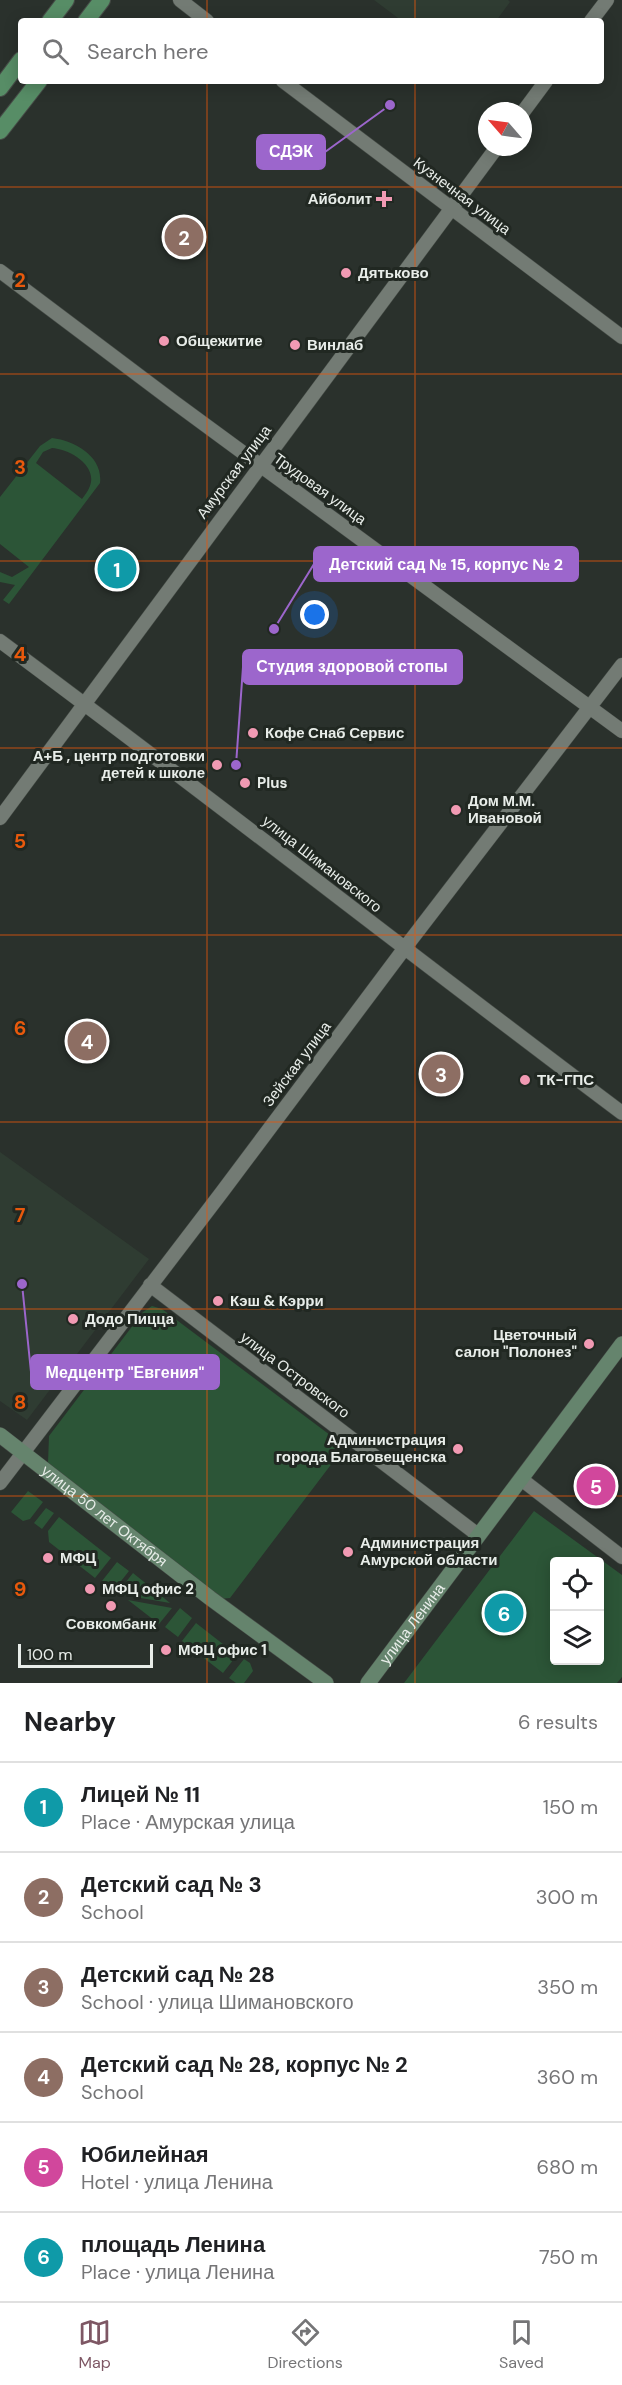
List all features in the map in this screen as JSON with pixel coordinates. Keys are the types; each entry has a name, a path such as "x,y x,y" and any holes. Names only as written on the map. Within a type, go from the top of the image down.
{"main road":[{"path":"52,18 66,0"},
{"path":"88,18 102,0"},
{"path":"0,88 18,64"},
{"path":"0,131 37,84"},
{"name":"улица Ленина","path":"368,1683 622,1344"},
{"name":"улица 50 лет Октября","path":"0,1435 210,1598 326,1683"}],"street":[{"path":"180,0 203,18"},
{"path":"593,18 607,0"},
{"name":"Кузнечная улица","path":"287,84 622,338"},
{"path":"530,102 544,84"},
{"name":"Амурская улица","path":"0,818 490,156"},
{"name":"Трудовая улица","path":"0,271 622,731"},
{"name":"улица Шимановского","path":"0,641 201,790 404,949 622,1113"},
{"name":"Зейская улица","path":"0,1483 622,665"},
{"name":"улица Островского","path":"150,1285 478,1535"},
{"path":"521,1479 622,1557"}],"shaded area":[{"path":"374,0 508,0 510,2 498,18 398,18"},
{"path":"0,1152 149,1259 27,1420 0,1401"}],"green space":[{"path":"52,438 79,447 97,465 100,483 9,604 3,600 15,585 0,582 0,572 12,577 29,567 0,544 0,497 40,446","holes":["52,448 79,458 91,475 88,491 82,499 36,463 43,452"]},
{"path":"152,1306 162,1309 334,1438 341,1447 336,1458 230,1598 220,1599 48,1463 49,1436 143,1312"},
{"path":"28,1491 43,1502 30,1519 23,1521 11,1512"},
{"path":"46,1508 54,1513 42,1529 34,1523"},
{"path":"534,1511 597,1557 550,1557 550,1665 604,1665 604,1562 622,1575 622,1677 617,1683 404,1683"},
{"path":"59,1517 111,1558 95,1578 49,1542 48,1531"},
{"path":"117,1562 129,1571 114,1590 102,1581"},
{"path":"133,1573 170,1603 123,1595 118,1592"},
{"path":"128,1600 172,1608 159,1624"},
{"path":"180,1608 192,1618 178,1637 165,1627"},
{"path":"196,1623 237,1655 223,1673 182,1641"},
{"path":"244,1659 250,1663 253,1671 244,1683 236,1683 229,1678"}],"place":[{"name":"СДЭК","path":"390,105"},
{"name":"Айболит","path":"384,199"},
{"name":"Детский сад № 3","path":"184,237"},
{"name":"Дятьково","path":"346,273"},
{"name":"Общежитие","path":"164,341"},
{"name":"Винлаб","path":"295,345"},
{"name":"Лицей № 11","path":"117,569"},
{"name":"Детский сад № 15, корпус № 2","path":"274,629"},
{"name":"Кофе Снаб Сервис","path":"253,733"},
{"name":"А+Б , центр подготовки детей к школе","path":"217,765"},
{"name":"Студия здоровой стопы","path":"236,765"},
{"name":"Plus","path":"245,783"},
{"name":"Дом М.М. Ивановой","path":"456,810"},
{"name":"Детский сад № 28, корпус № 2","path":"87,1041"},
{"name":"Детский сад № 28","path":"441,1074"},
{"name":"ТК-ГПС","path":"525,1080"},
{"name":"Медцентр \"Евгения\"","path":"22,1284"},
{"name":"Кэш & Кэрри","path":"218,1301"},
{"name":"Додо Пицца","path":"73,1319"},
{"name":"Цветочный салон \"Полонез\"","path":"589,1344"},
{"name":"Администрация города Благовещенска","path":"458,1449"},
{"name":"Юбилейная","path":"596,1486"},
{"name":"Администрация Амурской области","path":"348,1552"},
{"name":"МФЦ","path":"48,1558"},
{"name":"МФЦ офис 2","path":"90,1589"},
{"name":"Совкомбанк","path":"111,1606"},
{"name":"площадь Ленина","path":"504,1613"},
{"name":"МФЦ офис 1","path":"166,1650"}]}
